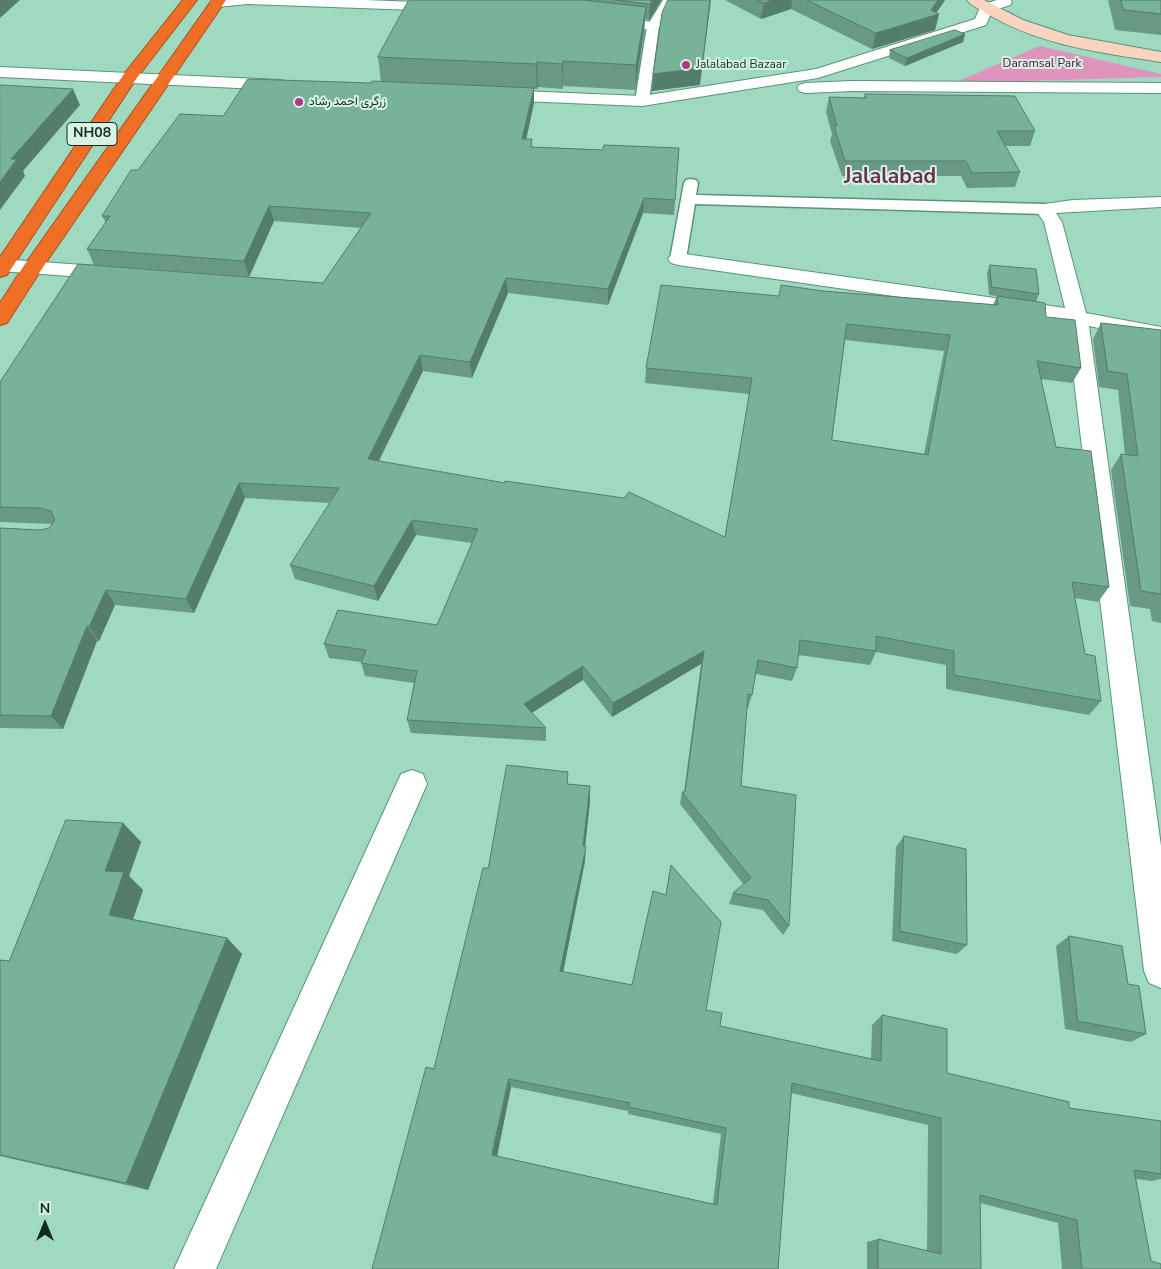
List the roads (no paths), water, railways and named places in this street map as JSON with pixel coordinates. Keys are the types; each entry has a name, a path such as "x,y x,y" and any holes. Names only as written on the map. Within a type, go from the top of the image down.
{"highway":[{"name":"NH08","path":"1,267 130,77 190,0"},
{"name":"NH08","path":"0,319 33,267 218,2"}],"main road":[{"path":"1004,1 1038,19 1062,28 1095,36 1161,46"},
{"path":"980,4 1021,25 1068,41 1161,57"}],"street":[{"path":"218,2 248,0 460,8"},
{"path":"642,101 818,74 981,22 980,4 1004,1"},
{"path":"595,20 653,26"},
{"path":"0,72 300,86"},
{"path":"486,94 642,101 853,86 1161,88"},
{"path":"1161,202 1135,206 1064,206 1044,209 1053,222 1077,316 1161,971"},
{"path":"678,259 1077,316 1161,334"},
{"path":"1,267 33,267 132,275"},
{"path":"195,1269 412,784"}],"lane":[{"path":"642,101 654,21 662,14 669,0"},
{"path":"678,259 691,183"},
{"path":"688,199 1044,209"}],"place":[{"name":"Jalalabad Bazaar","path":"686,65"},
{"name":"زرگری احمد رشاد","path":"299,102"}],"district":[{"name":"Jalalabad","path":"890,178"}],"park label":[{"name":"Daramsal Park","path":"1042,64"}]}
